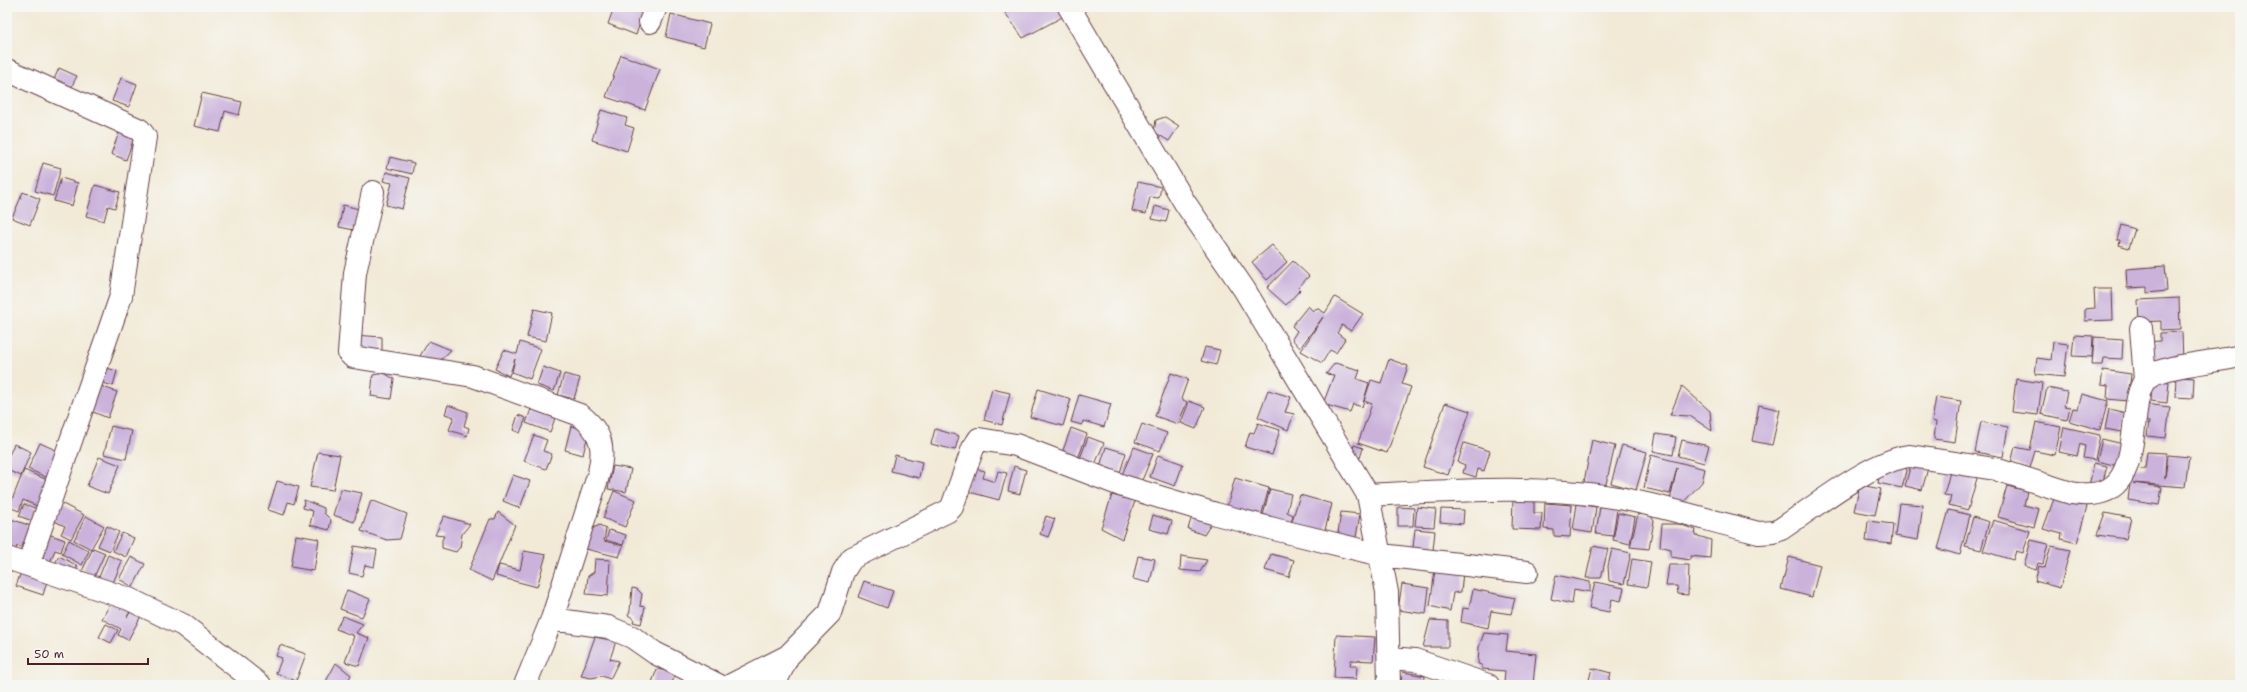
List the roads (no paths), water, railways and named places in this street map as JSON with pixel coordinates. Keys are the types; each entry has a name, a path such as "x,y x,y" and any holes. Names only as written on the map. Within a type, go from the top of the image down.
{"street":[{"path":"1069,7 1185,203 1244,289 1368,495 1381,554 1387,592 1389,685"},
{"path":"7,70 140,130 145,137 120,296 28,565"},
{"path":"373,192 355,273 348,353 353,357 473,376 580,415 593,425 600,438 602,461 598,476 552,619 524,685"},
{"path":"1368,495 1490,489 1566,493 1624,499 1760,533 1767,533 1781,529 1857,478 1890,460 1901,457 1910,456 1995,469 2071,493 2083,495 2103,493 2118,483 2129,461 2138,400 2145,380 2141,328"},
{"path":"2145,380 2162,370 2240,356"},
{"path":"732,685 788,656 830,613 844,572 852,558 948,511 952,506 973,448 979,439 1016,445 1123,486 1216,514 1381,554 1527,572"},
{"path":"7,558 129,599 183,625 260,685"},
{"path":"552,619 608,628 632,637 655,653 718,685"},
{"path":"774,685 788,656"},
{"path":"1389,658 1415,660 1488,685"}]}
